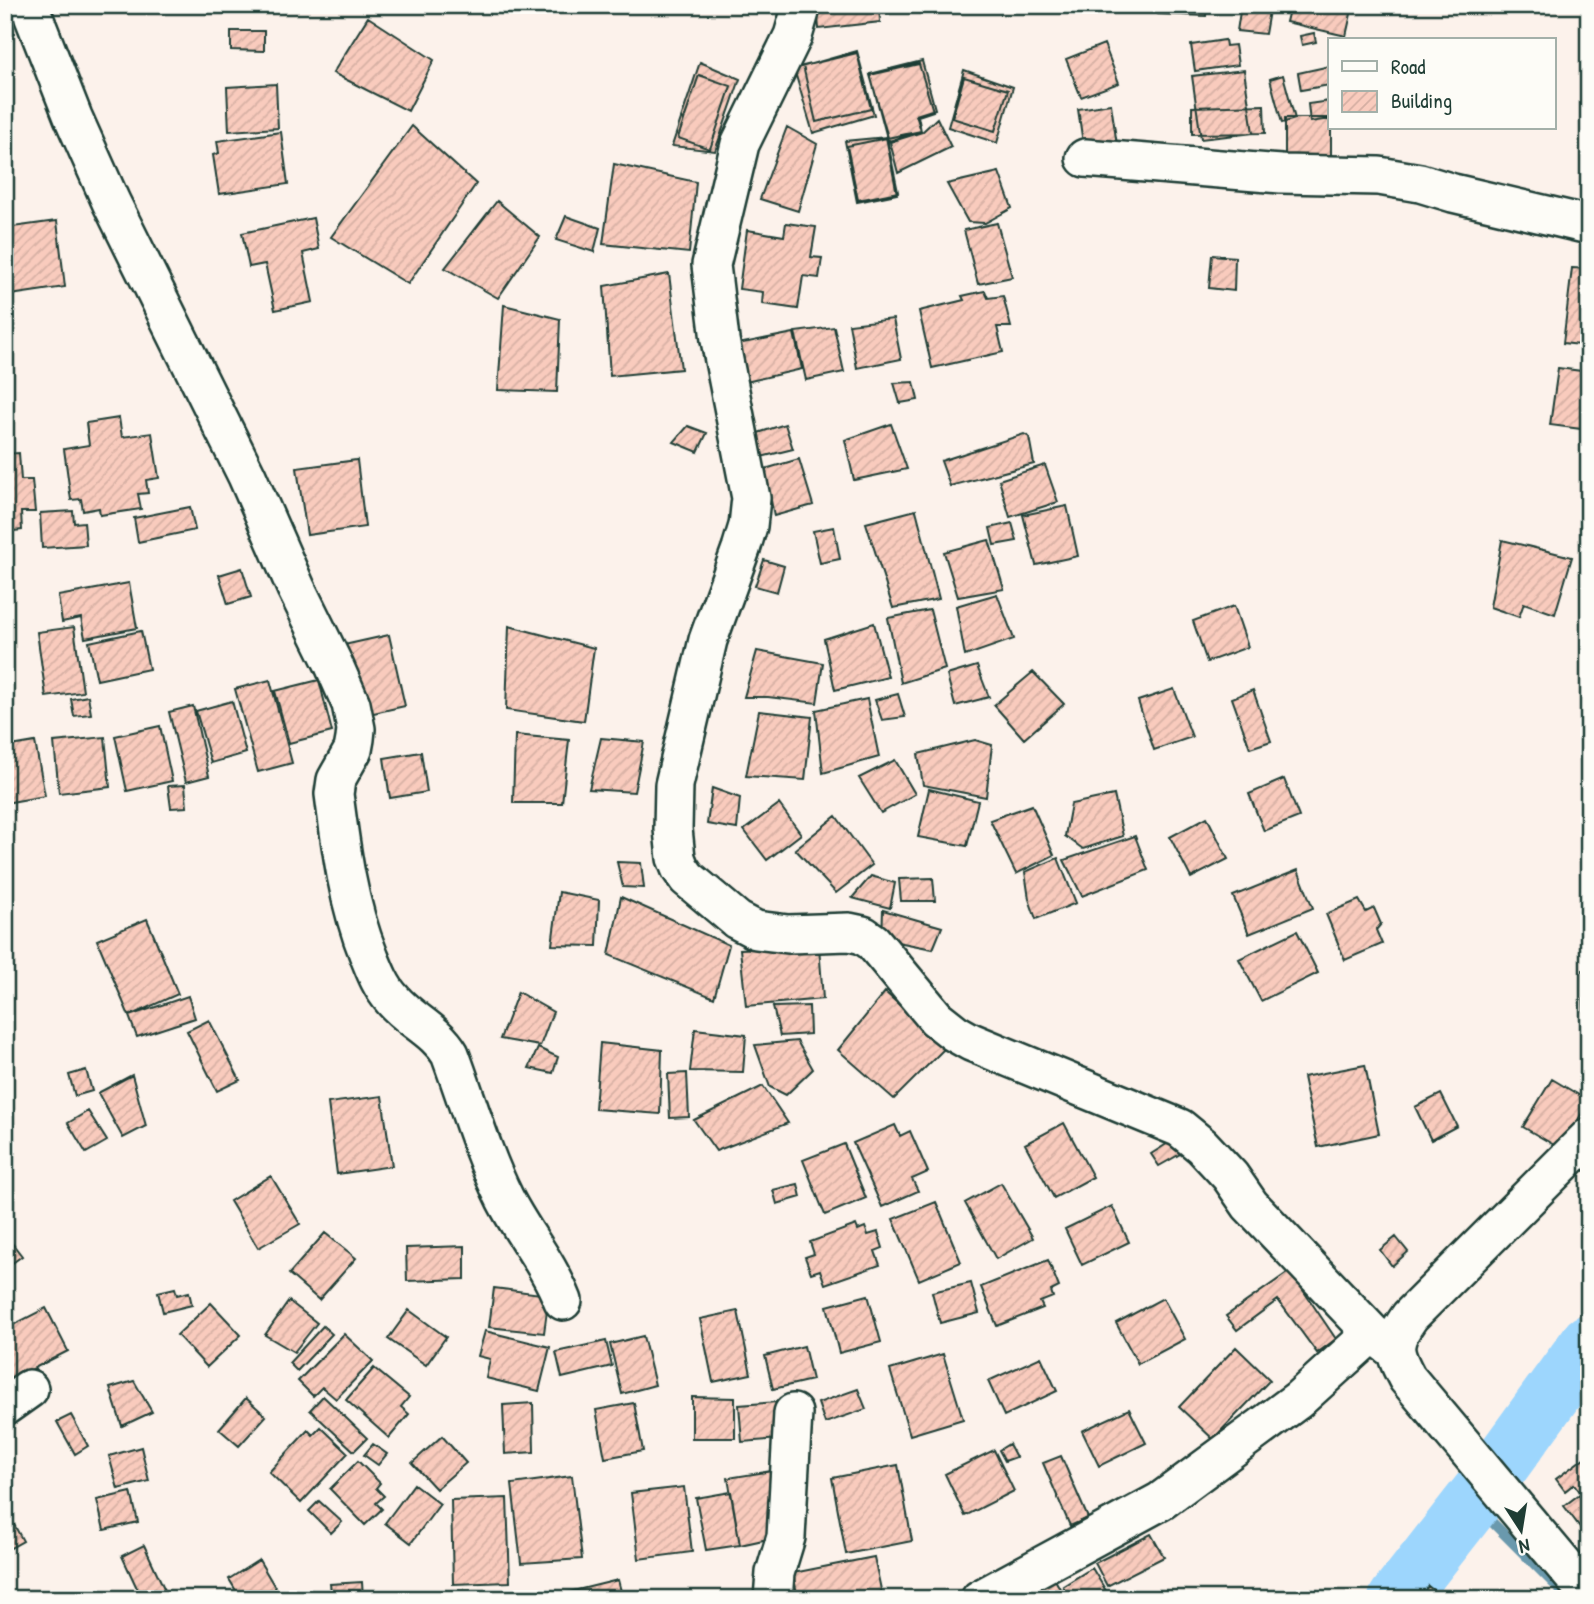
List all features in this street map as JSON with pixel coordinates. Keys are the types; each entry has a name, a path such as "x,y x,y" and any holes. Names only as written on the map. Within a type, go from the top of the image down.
{"street":[{"path":"29,5 73,117 111,202 247,476 351,704 356,729 353,750 336,780 334,794 347,884 356,920 377,976 392,999 413,1020 443,1043 450,1054 491,1171 554,1279 563,1301"},
{"path":"802,5 793,36 740,144 711,265 720,340 751,498 748,526 708,640 674,785 673,829 676,858 680,868 687,878 737,920 756,930 788,934 849,932 863,935 873,942 936,1018 971,1042 1180,1128 1202,1146 1230,1176 1250,1205 1383,1341 1407,1378 1589,1595"},
{"path":"1085,158 1280,174 1379,176 1420,183 1589,225"},
{"path":"980,1599 1161,1500 1298,1400 1399,1332 1410,1316 1589,1137"},
{"path":"773,1599 775,1573 786,1537 793,1413"}],"building":[{"path":"817,5 879,5 880,22 819,29"},
{"path":"1158,5 1207,5 1206,16 1158,14"},
{"path":"1241,5 1270,5 1265,34 1237,31"},
{"path":"1290,5 1353,5 1346,36 1286,22"},
{"path":"368,17 434,60 408,111 333,73"},
{"path":"231,31 264,31 264,51 231,50"},
{"path":"1314,33 1316,42 1302,45 1300,36"},
{"path":"1225,40 1226,46 1235,45 1238,65 1195,71 1191,45"},
{"path":"1104,44 1119,83 1081,97 1066,59"},
{"path":"857,51 874,115 813,133 794,69"},
{"path":"857,53 871,109 816,122 803,66"},
{"path":"922,61 935,109 916,115 921,131 887,138 870,74"},
{"path":"700,62 740,79 715,151 672,146"},
{"path":"919,64 933,111 918,116 921,131 889,141 870,75"},
{"path":"1328,66 1328,85 1301,90 1298,73"},
{"path":"964,70 1013,87 997,143 948,127"},
{"path":"1244,70 1253,133 1201,139 1192,76"},
{"path":"699,75 731,86 710,149 678,138"},
{"path":"1283,75 1295,119 1282,123 1270,79"},
{"path":"964,77 1008,90 995,131 952,118"},
{"path":"276,84 278,128 229,131 227,87"},
{"path":"1328,101 1328,119 1310,122 1308,104"},
{"path":"1111,104 1117,145 1084,150 1078,109"},
{"path":"1264,105 1265,133 1192,134 1192,107"},
{"path":"937,118 951,147 898,173 890,142 922,132"},
{"path":"1285,118 1328,118 1328,130 1331,130 1331,161 1285,161"},
{"path":"412,126 476,184 408,284 331,237"},
{"path":"787,127 817,144 798,211 760,199"},
{"path":"281,132 288,184 219,194 213,155 219,153 217,141"},
{"path":"886,137 897,194 857,202 845,141"},
{"path":"887,138 898,192 858,200 847,146"},
{"path":"614,164 696,182 689,253 603,244"},
{"path":"999,172 1012,208 985,223 968,222 947,184"},
{"path":"497,201 540,237 498,298 445,268"},
{"path":"566,216 600,228 594,252 556,240"},
{"path":"313,218 319,249 303,253 313,302 275,310 265,264 249,267 242,233"},
{"path":"57,221 65,287 10,295 5,261 5,228"},
{"path":"786,223 816,227 811,257 822,258 819,278 803,276 798,309 762,304 763,292 739,289 747,230 784,236"},
{"path":"997,223 1012,277 978,284 964,230"},
{"path":"1212,255 1235,257 1234,291 1209,288"},
{"path":"1572,268 1589,269 1589,346 1563,343"},
{"path":"669,274 681,369 610,376 604,286"},
{"path":"985,291 988,298 1003,296 1011,327 997,327 1003,352 932,368 919,311 964,300 962,296"},
{"path":"504,305 560,319 557,392 498,390"},
{"path":"893,319 901,359 857,368 849,324"},
{"path":"834,327 844,372 806,380 795,332"},
{"path":"794,333 802,369 737,384 728,346"},
{"path":"1558,368 1589,372 1589,430 1550,425"},
{"path":"914,382 918,400 900,403 894,383"},
{"path":"119,418 122,437 152,433 159,478 146,480 148,493 138,494 141,509 100,515 99,508 83,511 81,499 71,500 64,449 89,445 86,423"},
{"path":"785,424 793,449 757,458 752,435"},
{"path":"891,424 907,469 854,480 845,440"},
{"path":"688,426 707,433 698,452 674,442"},
{"path":"1024,434 1029,437 1034,464 950,486 941,461"},
{"path":"19,453 21,480 32,480 35,512 21,512 22,530 5,532 5,454"},
{"path":"799,459 813,505 774,516 765,469"},
{"path":"357,460 365,527 307,535 297,468"},
{"path":"1045,465 1058,502 1010,517 999,480"},
{"path":"1067,506 1078,556 1036,565 1023,515"},
{"path":"190,507 195,530 138,542 134,518"},
{"path":"916,510 939,599 893,608 866,523"},
{"path":"73,511 74,523 84,522 86,545 42,548 40,513"},
{"path":"1012,523 1017,541 994,545 990,528"},
{"path":"834,527 840,559 820,563 813,531"},
{"path":"989,540 1004,589 958,597 944,552"},
{"path":"1502,540 1572,557 1555,614 1524,603 1519,617 1490,607"},
{"path":"764,560 784,566 777,592 755,586"},
{"path":"242,568 251,597 228,604 219,575"},
{"path":"129,583 137,628 85,638 81,618 62,622 58,596"},
{"path":"997,594 1014,639 965,656 956,606"},
{"path":"1234,606 1248,647 1207,662 1193,621"},
{"path":"930,610 945,669 901,683 888,618"},
{"path":"874,623 888,677 835,690 824,639"},
{"path":"509,626 594,648 584,721 506,710"},
{"path":"74,627 83,692 46,697 37,632"},
{"path":"141,631 149,669 97,680 89,642"},
{"path":"389,635 405,706 360,716 344,645"},
{"path":"757,651 823,663 817,703 744,697"},
{"path":"977,666 989,697 955,706 947,675"},
{"path":"1033,672 1064,704 1024,739 994,705"},
{"path":"270,680 292,763 258,772 235,689"},
{"path":"319,680 332,732 289,743 275,691"},
{"path":"1174,689 1192,737 1154,750 1138,701"},
{"path":"1253,690 1271,741 1250,748 1232,698"},
{"path":"898,694 905,717 882,720 875,700"},
{"path":"88,696 91,714 74,716 71,699"},
{"path":"867,699 879,757 823,773 816,710"},
{"path":"232,701 246,753 211,763 196,711"},
{"path":"193,706 209,776 186,782 169,712"},
{"path":"759,711 812,717 805,780 746,776"},
{"path":"160,726 172,781 127,791 115,736"},
{"path":"515,735 569,740 562,803 513,803"},
{"path":"105,737 110,787 59,793 54,742"},
{"path":"601,738 644,742 634,792 589,789"},
{"path":"975,740 992,745 986,797 923,785 918,754"},
{"path":"35,742 45,796 5,803 5,747"},
{"path":"421,752 427,792 390,798 384,758"},
{"path":"895,760 915,794 881,813 859,778"},
{"path":"1284,779 1299,817 1264,831 1249,794"},
{"path":"185,785 187,807 171,808 168,786"},
{"path":"712,788 740,798 737,829 707,824"},
{"path":"929,789 978,801 967,846 918,837"},
{"path":"1114,795 1123,836 1083,849 1065,836 1071,804"},
{"path":"779,804 801,834 767,860 744,830"},
{"path":"1032,805 1054,855 1016,874 990,820"},
{"path":"836,816 872,865 836,893 795,849"},
{"path":"1207,817 1228,859 1191,878 1170,837"},
{"path":"1135,836 1148,870 1082,896 1064,860"},
{"path":"1058,858 1076,903 1036,919 1029,899 1025,872"},
{"path":"617,862 641,863 644,888 623,887"},
{"path":"1298,870 1313,908 1249,934 1233,896"},
{"path":"871,876 895,883 890,908 852,898"},
{"path":"933,878 935,901 901,901 899,879"},
{"path":"559,892 599,900 597,946 552,945"},
{"path":"621,897 729,945 714,998 609,955"},
{"path":"1359,900 1366,912 1374,908 1381,924 1376,930 1382,944 1345,960 1326,914"},
{"path":"883,910 942,927 933,949 882,939"},
{"path":"147,919 178,994 129,1016 97,940"},
{"path":"1297,931 1318,973 1261,1001 1239,959"},
{"path":"819,946 823,999 746,1006 740,949"},
{"path":"1583,970 1589,970 1589,1077 1585,1077"},
{"path":"518,992 553,1012 540,1046 500,1039"},
{"path":"885,992 946,1047 894,1099 838,1050"},
{"path":"188,996 195,1018 137,1037 129,1016"},
{"path":"809,1006 810,1034 780,1036 773,1007"},
{"path":"209,1020 240,1080 217,1091 187,1031"},
{"path":"695,1029 746,1035 743,1072 690,1071"},
{"path":"797,1041 813,1069 786,1095 770,1087 755,1045"},
{"path":"600,1043 662,1050 660,1114 595,1109"},
{"path":"538,1048 558,1057 553,1073 529,1068"},
{"path":"1365,1065 1379,1134 1318,1147 1303,1077"},
{"path":"86,1070 92,1091 75,1096 69,1075"},
{"path":"687,1073 689,1117 670,1118 668,1074"},
{"path":"132,1075 146,1126 123,1138 98,1093"},
{"path":"1552,1079 1589,1101 1561,1149 1523,1127"},
{"path":"763,1086 788,1123 716,1151 694,1120"},
{"path":"1441,1094 1457,1126 1431,1140 1415,1107"},
{"path":"382,1096 392,1166 337,1174 328,1103"},
{"path":"88,1111 107,1141 86,1153 68,1123"},
{"path":"1064,1123 1093,1177 1054,1198 1025,1144"},
{"path":"895,1125 900,1136 910,1131 928,1172 912,1179 918,1191 882,1207 853,1143"},
{"path":"1173,1140 1182,1153 1159,1166 1151,1154"},
{"path":"844,1144 866,1198 825,1215 803,1160"},
{"path":"271,1176 300,1224 258,1248 230,1201"},
{"path":"1001,1183 1033,1238 996,1259 965,1203"},
{"path":"798,1184 801,1197 777,1204 773,1190"},
{"path":"936,1202 961,1262 919,1280 893,1219"},
{"path":"1112,1206 1129,1242 1082,1265 1065,1229"},
{"path":"856,1225 858,1230 865,1227 868,1235 878,1232 883,1248 875,1251 880,1265 825,1284 820,1270 811,1273 805,1257 814,1254 810,1242"},
{"path":"325,1233 356,1258 319,1300 289,1274"},
{"path":"5,1234 22,1256 7,1267 5,1265"},
{"path":"1396,1237 1408,1252 1392,1266 1380,1250"},
{"path":"465,1246 465,1279 407,1281 406,1248"},
{"path":"1048,1260 1059,1287 1051,1291 1053,1297 1040,1302 1043,1308 997,1326 981,1287"},
{"path":"1290,1271 1336,1339 1317,1353 1278,1300 1237,1330 1226,1316"},
{"path":"971,1283 979,1313 940,1323 932,1292"},
{"path":"175,1288 177,1295 189,1292 192,1305 163,1312 158,1292"},
{"path":"494,1288 549,1295 544,1333 489,1327"},
{"path":"868,1295 881,1342 839,1353 827,1306"},
{"path":"1163,1298 1185,1339 1138,1364 1116,1323"},
{"path":"289,1301 317,1323 294,1352 265,1335"},
{"path":"211,1303 241,1335 207,1367 177,1335"},
{"path":"46,1308 68,1351 5,1383 5,1329"},
{"path":"409,1310 446,1337 426,1365 388,1339"},
{"path":"738,1311 751,1374 713,1382 700,1319"},
{"path":"323,1326 332,1334 297,1371 289,1363"},
{"path":"485,1331 550,1347 539,1391 486,1378 490,1359 478,1356"},
{"path":"344,1334 373,1361 336,1399 322,1387 313,1396 298,1381"},
{"path":"643,1336 655,1385 622,1394 610,1344"},
{"path":"606,1341 612,1366 562,1378 556,1352"},
{"path":"804,1346 812,1380 773,1389 765,1356"},
{"path":"1236,1347 1270,1380 1213,1439 1179,1407"},
{"path":"943,1354 963,1419 910,1435 890,1370"},
{"path":"1041,1357 1057,1391 1004,1416 988,1381"},
{"path":"374,1368 409,1397 401,1407 409,1414 389,1438 346,1400"},
{"path":"134,1381 152,1412 122,1426 110,1388"},
{"path":"858,1389 866,1409 825,1423 818,1403"},
{"path":"323,1396 367,1438 354,1451 310,1410"},
{"path":"692,1397 735,1398 735,1438 692,1438"},
{"path":"246,1398 266,1416 239,1446 219,1429"},
{"path":"777,1402 780,1439 742,1442 739,1405"},
{"path":"533,1403 534,1452 505,1454 503,1405"},
{"path":"634,1403 643,1451 605,1458 596,1410"},
{"path":"1129,1409 1146,1443 1099,1466 1082,1431"},
{"path":"71,1415 88,1446 75,1454 57,1422"},
{"path":"321,1427 348,1453 301,1503 269,1472 308,1430 313,1435"},
{"path":"442,1436 466,1463 436,1489 412,1463"},
{"path":"373,1444 387,1454 378,1465 364,1455"},
{"path":"1009,1444 1016,1457 1005,1461 999,1450"},
{"path":"141,1447 149,1481 118,1489 109,1456"},
{"path":"994,1450 1014,1491 965,1516 945,1474"},
{"path":"1588,1455 1589,1520 1580,1527 1564,1506 1581,1493 1574,1484 1565,1491 1556,1479"},
{"path":"1061,1456 1088,1518 1070,1526 1043,1463"},
{"path":"358,1461 380,1483 376,1488 384,1496 376,1503 382,1509 365,1525 330,1489"},
{"path":"898,1465 912,1541 846,1554 832,1478"},
{"path":"772,1471 782,1536 740,1545 728,1478"},
{"path":"572,1476 582,1559 521,1563 512,1484"},
{"path":"414,1484 440,1504 411,1543 385,1523"},
{"path":"684,1487 692,1552 639,1559 631,1493"},
{"path":"131,1492 138,1522 104,1530 97,1500"},
{"path":"731,1492 740,1545 706,1550 696,1498"},
{"path":"507,1498 510,1582 453,1584 451,1500"},
{"path":"319,1501 342,1522 331,1533 309,1511"},
{"path":"5,1508 23,1541 5,1551"},
{"path":"1151,1534 1164,1557 1107,1586 1095,1563"},
{"path":"144,1545 169,1599 142,1599 122,1556"},
{"path":"874,1557 883,1599 798,1599 793,1573"},
{"path":"259,1560 282,1599 241,1599 229,1579"},
{"path":"1092,1568 1111,1599 1071,1599 1063,1586"},
{"path":"1054,1578 1066,1599 1025,1599 1022,1595"},
{"path":"618,1580 623,1599 562,1599 561,1594"},
{"path":"362,1582 363,1599 332,1599 330,1584"},
{"path":"1428,1586 1439,1595 1436,1599 1419,1599"}],"waterway":[{"path":"1397,1599 1483,1489 1589,1343"},
{"path":"1483,1489 1483,1513 1569,1599"}]}
